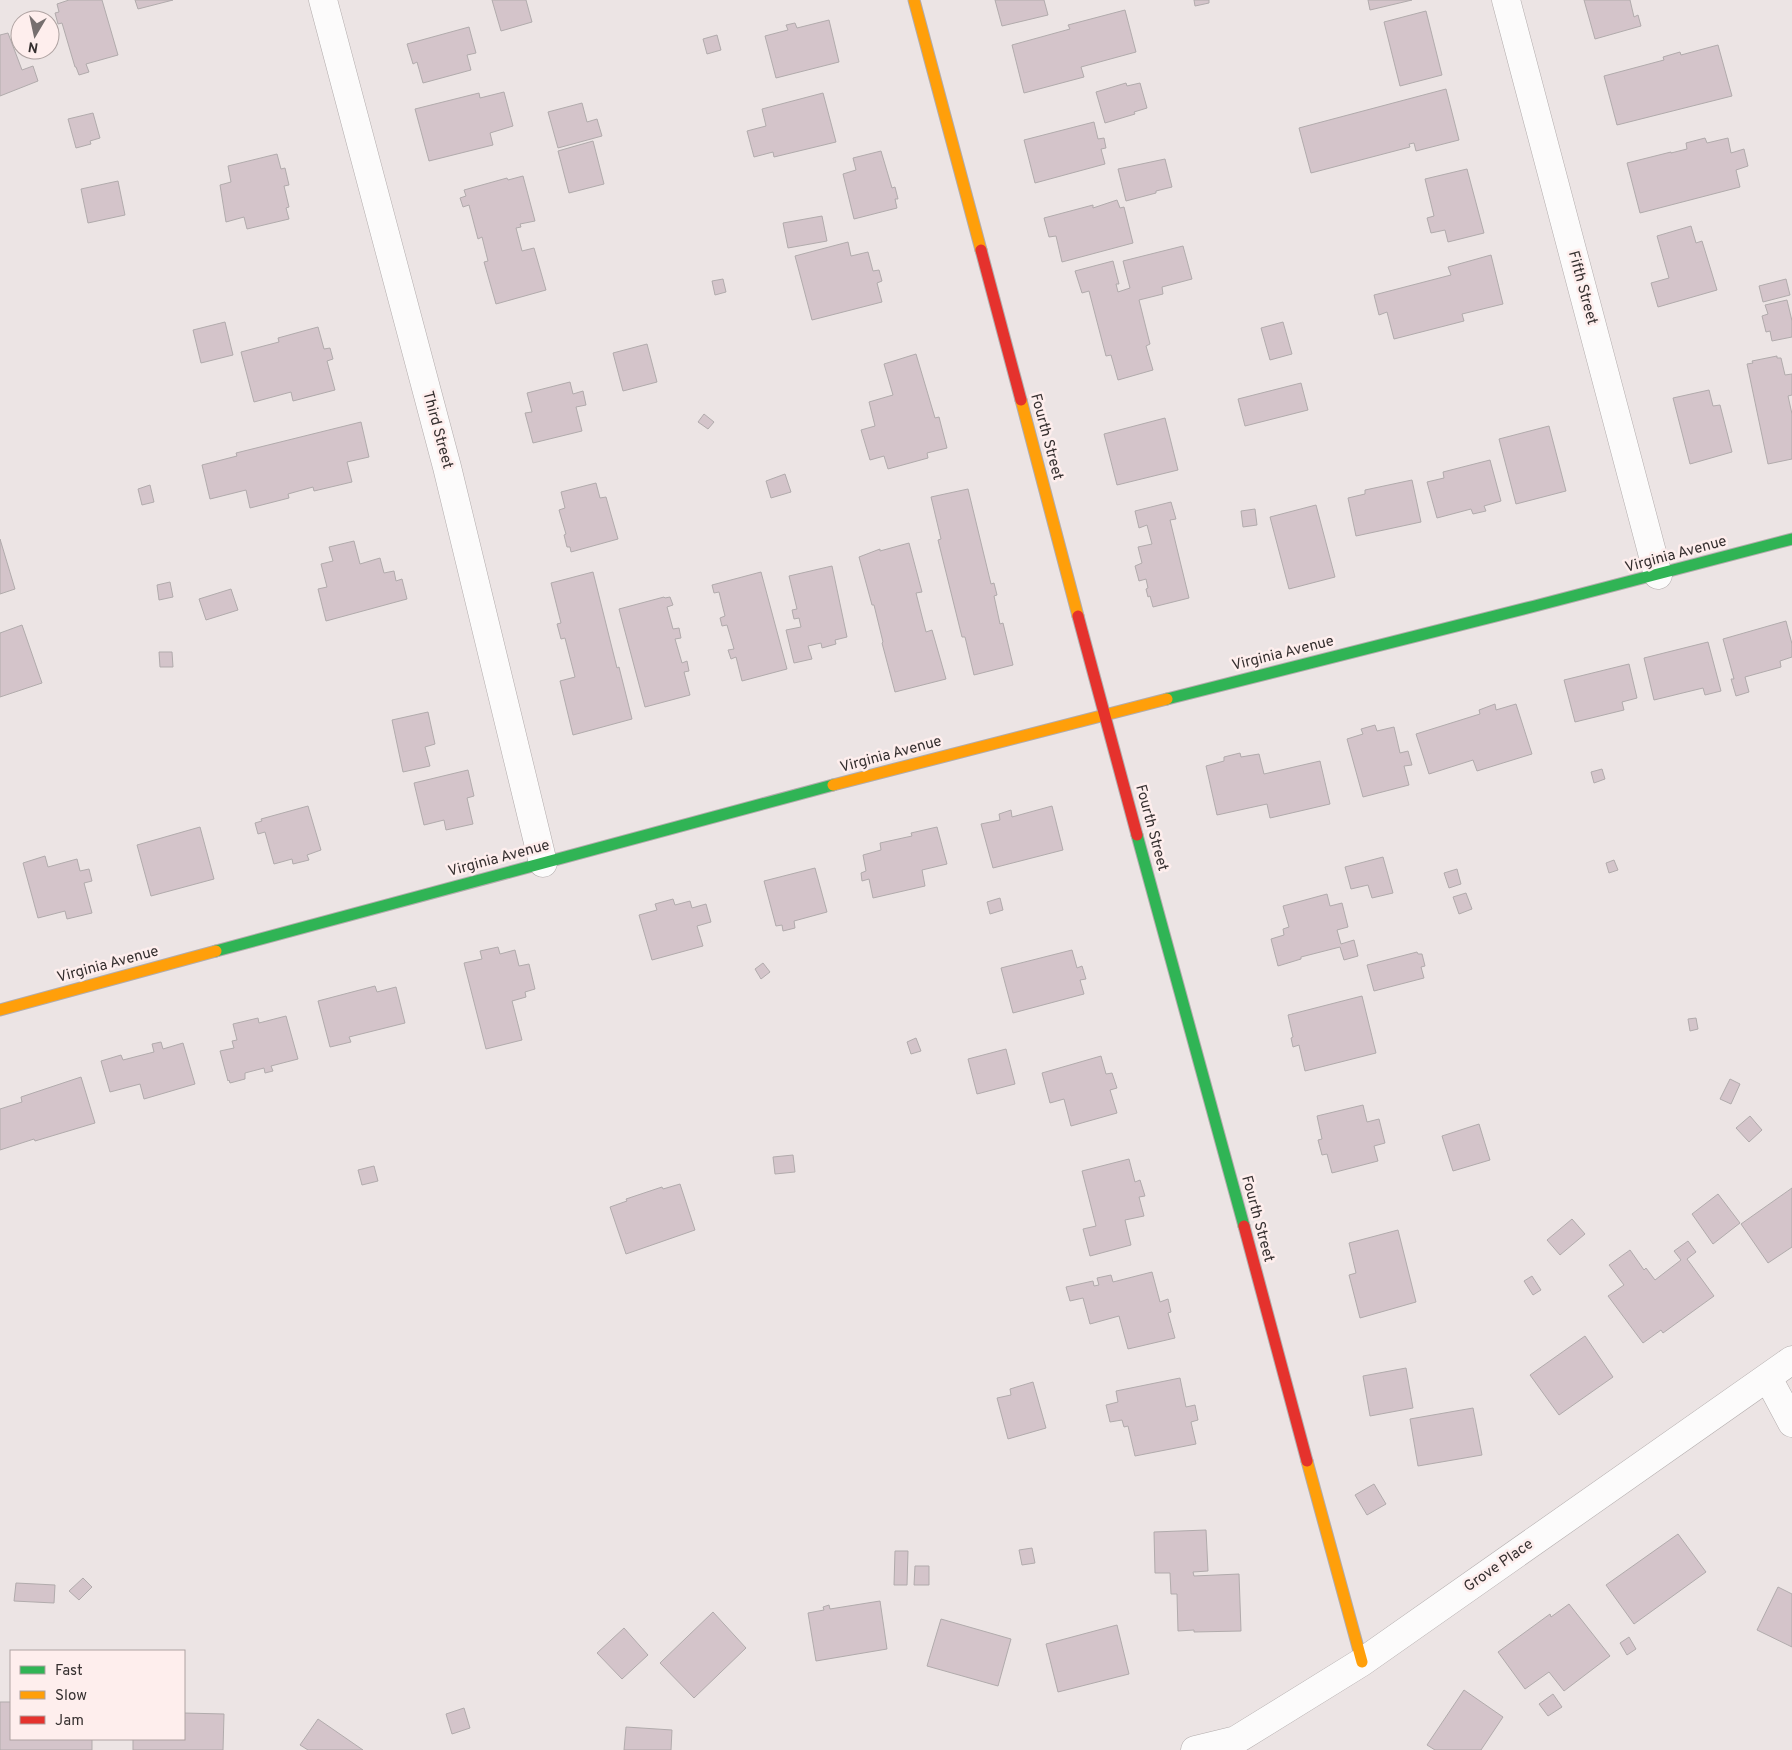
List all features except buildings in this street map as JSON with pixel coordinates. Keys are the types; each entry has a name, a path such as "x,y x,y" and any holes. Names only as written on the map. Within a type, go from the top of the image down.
{"street":[{"name":"Third Street","path":"323,0 447,467 543,863"},
{"name":"Fourth Street","path":"914,0 1105,715 1362,1662"},
{"name":"Fifth Street","path":"1506,0 1658,575"},
{"name":"Virginia Avenue","path":"0,1010 543,863 1105,715 1658,575 1792,539"},
{"name":"Grove Place","path":"1195,1750 1236,1740 1362,1662 1792,1360"},
{"path":"1768,1378 1792,1423"}],"traffic: fast":[{"path":"1167,699 1792,539"},
{"path":"216,951 833,785"},
{"path":"1137,835 1244,1226"}],"traffic: slow":[{"path":"914,0 981,250"},
{"path":"1021,400 1078,616"},
{"path":"833,785 1167,699"},
{"path":"0,1010 216,951"},
{"path":"1307,1461 1362,1662"}],"traffic: jam":[{"path":"981,250 1021,400"},
{"path":"1078,616 1137,835"},
{"path":"1244,1226 1307,1461"}]}
